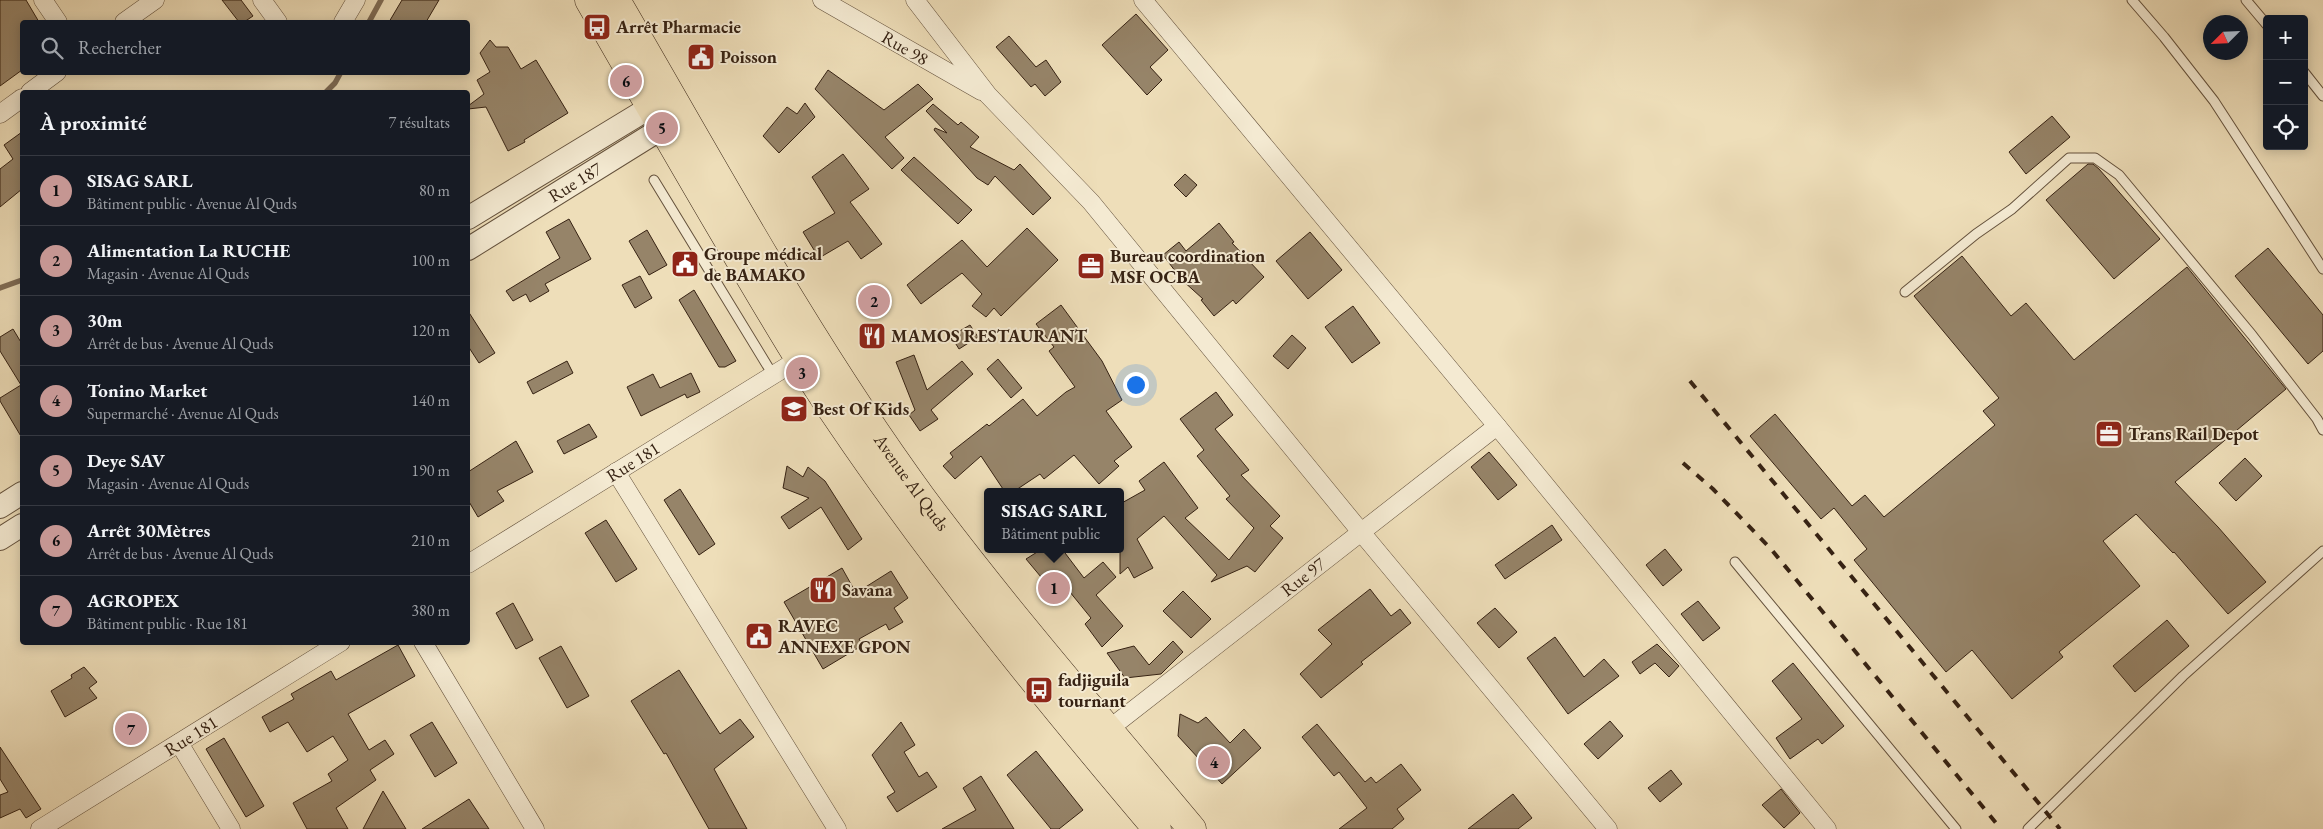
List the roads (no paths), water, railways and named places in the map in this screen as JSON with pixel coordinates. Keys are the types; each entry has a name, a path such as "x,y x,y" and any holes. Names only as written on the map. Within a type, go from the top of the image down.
{"main road":[{"name":"Avenue Al Quds","path":"589,0 666,111 862,412 922,498 1001,600 1192,829"},
{"name":"Avenue Al Quds","path":"616,0 666,111 799,359 904,513 982,615 1157,829"}],"street":[{"path":"43,0 57,20"},
{"path":"127,20 154,0"},
{"path":"262,0 277,20"},
{"path":"344,20 356,0"},
{"name":"Rue 98","path":"822,0 988,95"},
{"path":"915,0 988,95 1091,202 1360,532 1608,829"},
{"path":"1143,0 1497,426 1827,829"},
{"path":"33,90 53,75"},
{"path":"0,114 20,99"},
{"name":"Rue 187","path":"470,217 666,111"},
{"name":"Rue 187","path":"470,247 666,111"},
{"name":"Rue 181","path":"470,563 799,359"},
{"name":"Rue 97","path":"1109,729 1497,426"},
{"path":"616,472 837,829"},
{"path":"0,507 20,494"},
{"path":"0,539 20,526"},
{"name":"Rue 181","path":"40,829 336,645"},
{"path":"425,645 535,829"},
{"path":"179,743 231,829"}],"lane":[{"path":"2132,0 2164,37 2214,101 2323,269"},
{"path":"2246,0 2263,21"},
{"path":"2308,77 2323,96"},
{"path":"1905,292 1976,234 2012,209 2069,158 2095,158 2126,182 2252,335 2317,419 2323,430"},
{"path":"654,180 774,375"},
{"path":"2028,829 2183,676 2323,551"},
{"path":"1735,562 1956,829"}],"waterway":[{"path":"370,20 381,0"},
{"path":"328,90 339,75"},
{"path":"0,288 20,281"}],"railway":[{"path":"1690,381 2060,829"},
{"path":"1683,463 1713,489 1771,549 2001,829"}],"place":[{"name":"Arrêt Pharmacie","path":"597,27"},
{"name":"Poisson","path":"701,57"},
{"name":"Arrêt 30Mètres","path":"626,81"},
{"name":"Deye SAV","path":"662,128"},
{"name":"Groupe médical de BAMAKO","path":"685,264"},
{"name":"Bureau coordination MSF OCBA","path":"1091,266"},
{"name":"Alimentation La RUCHE","path":"874,301"},
{"name":"MAMOS RESTAURANT","path":"872,336"},
{"name":"30m","path":"802,373"},
{"name":"Best Of Kids","path":"794,409"},
{"name":"Trans Rail Depot","path":"2109,434"},
{"name":"SISAG SARL","path":"1054,588"},
{"name":"Savana","path":"823,590"},
{"name":"RAVEC ANNEXE GPON","path":"759,636"},
{"name":"fadjiguila tournant","path":"1039,690"},
{"name":"AGROPEX","path":"131,729"},
{"name":"Tonino Market","path":"1214,762"}]}
